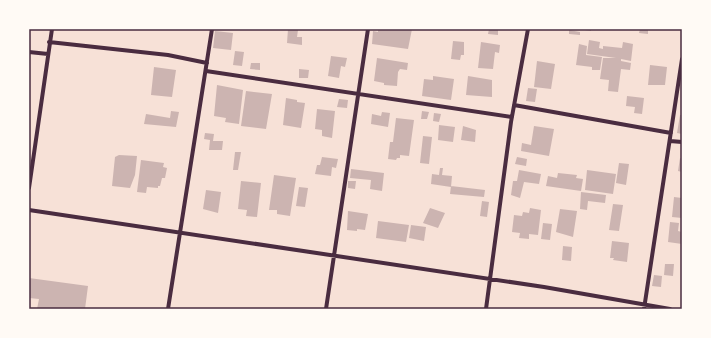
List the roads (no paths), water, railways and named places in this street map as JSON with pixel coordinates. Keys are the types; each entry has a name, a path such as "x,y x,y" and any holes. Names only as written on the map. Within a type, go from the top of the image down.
{"street":[{"path":"29,188 52,29"},
{"path":"168,309 212,29"},
{"path":"326,309 368,29"},
{"path":"486,309 512,117 528,29"},
{"path":"49,42 168,56 207,63"},
{"path":"29,52 48,54"},
{"path":"644,307 682,59"},
{"path":"206,71 512,117"},
{"path":"514,105 671,134"},
{"path":"670,141 682,142"},
{"path":"29,210 544,287 644,307 670,309"}]}
